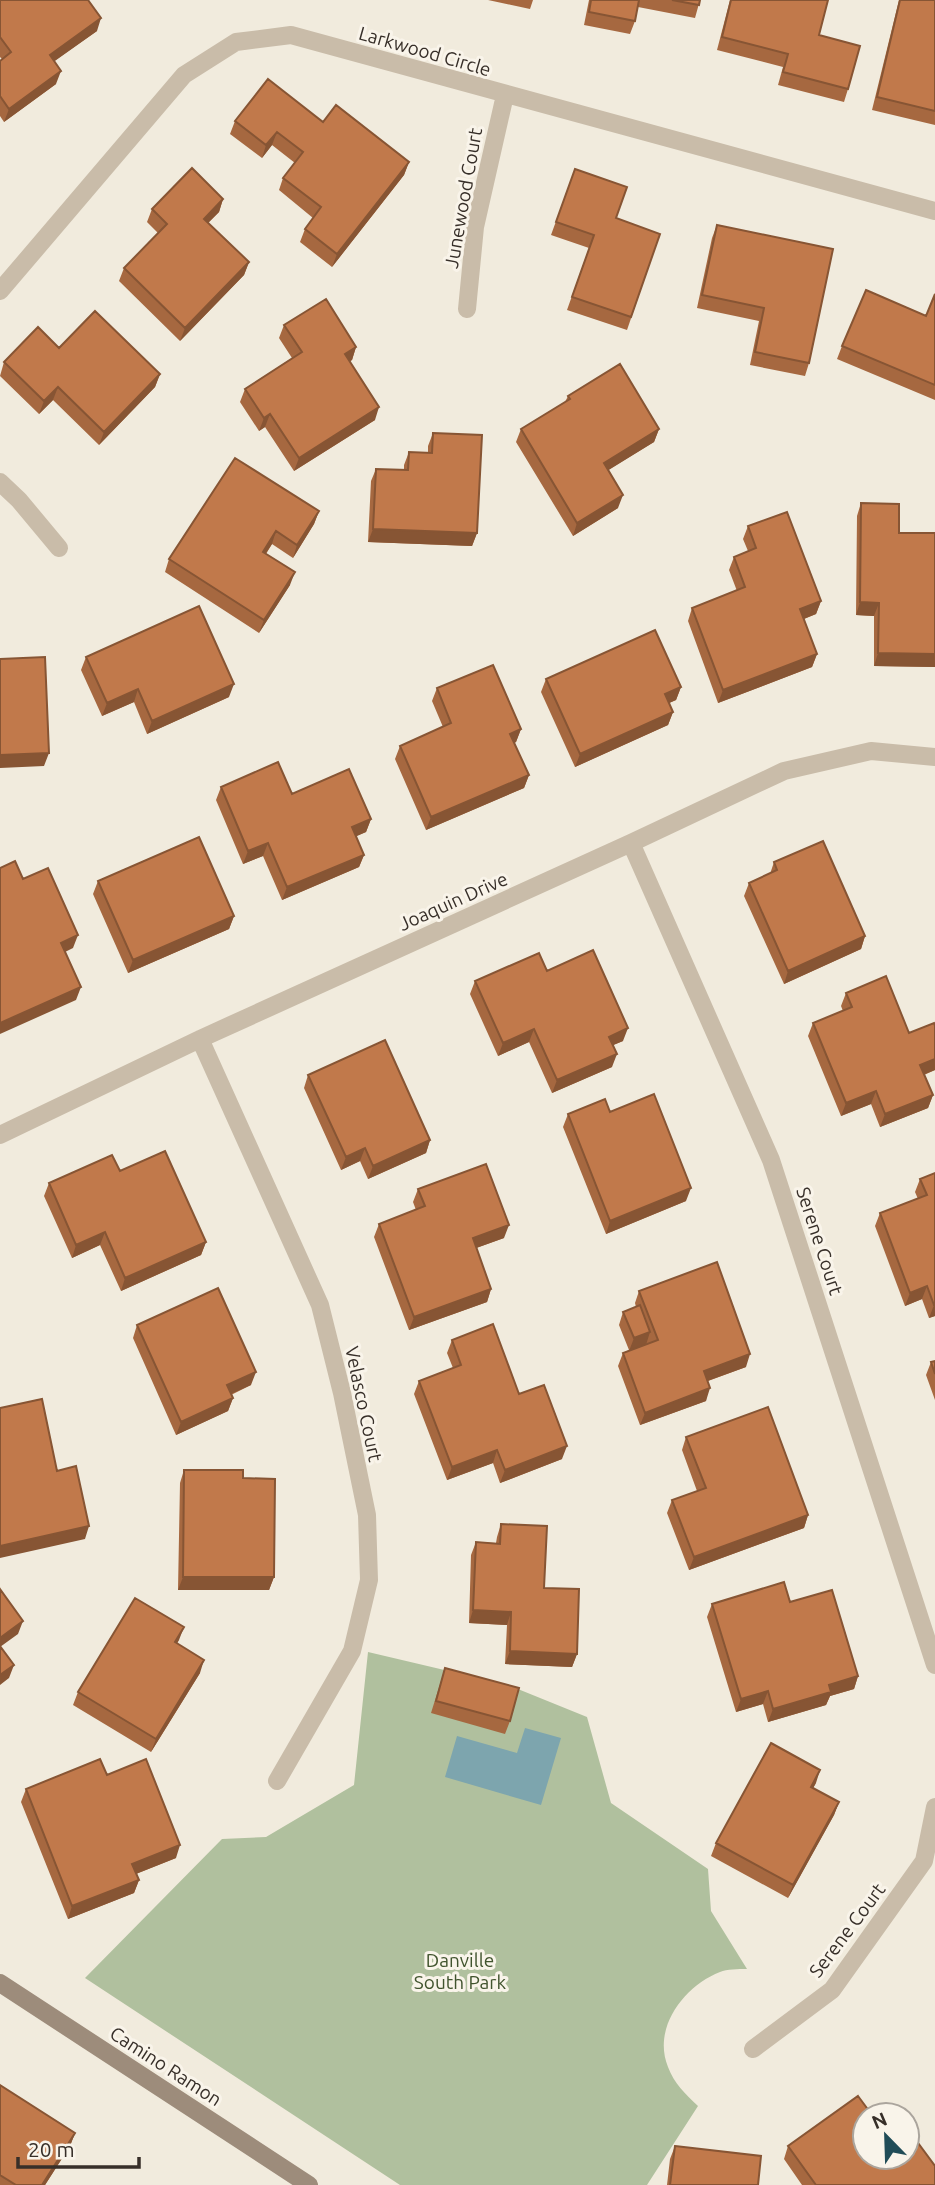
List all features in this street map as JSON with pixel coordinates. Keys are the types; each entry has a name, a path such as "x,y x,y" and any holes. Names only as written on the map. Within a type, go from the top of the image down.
{"street":[{"name":"Larkwood Circle","path":"0,292 184,75 236,42 291,35 935,211"},
{"name":"Junewood Court","path":"467,309 475,227 505,94"},
{"path":"0,482 19,500 59,548"},
{"name":"Joaquin Drive","path":"0,1135 200,1039 784,771 872,751 935,757"},
{"name":"Serene Court","path":"631,843 771,1160 935,1665"},
{"name":"Velasco Court","path":"200,1039 320,1305 342,1393 367,1515 369,1580 352,1651 277,1781"},
{"name":"Serene Court","path":"752,2049 832,1990 929,1863 935,1807"},
{"name":"Camino Ramon","path":"0,1983 309,2185"}],"green space":[{"name":"Danville South Park","path":"368,1652 508,1685 587,1717 611,1803 708,1869 711,1911 747,1969 726,1970 707,1979 694,1987 674,2010 664,2038 664,2052 673,2078 698,2106 647,2185 400,2185 85,1978 222,1839 266,1837 354,1785"}],"water":[{"path":"525,1728 561,1738 541,1805 445,1777 457,1736 517,1753"}],"building":[{"path":"0,0 88,0 101,18 50,55 61,71 9,109 0,96 0,61 11,52 0,37"},
{"path":"591,0 639,0 635,21 589,12"},
{"path":"672,0 700,0 699,5"},
{"path":"731,0 828,0 819,35 860,46 848,89 783,72 788,54 722,37"},
{"path":"900,0 935,0 935,111 877,97"},
{"path":"268,79 323,122 336,105 409,162 337,254 305,229 321,207 283,178 303,152 277,132 266,145 235,121"},
{"path":"192,168 223,199 204,219 249,262 185,328 124,268 167,224 152,209"},
{"path":"575,169 627,187 616,218 660,234 631,317 572,297 594,235 556,222"},
{"path":"717,225 833,249 809,363 755,352 764,308 702,295"},
{"path":"866,290 926,316 935,294 935,385 842,346"},
{"path":"326,299 356,347 345,354 379,407 299,458 270,414 264,418 245,389 302,352 284,325"},
{"path":"95,311 160,374 104,432 58,387 44,401 4,362 38,327 59,348"},
{"path":"620,364 659,429 604,463 623,495 577,523 521,429"},
{"path":"433,433 482,435 477,533 373,529 376,469 408,470 409,452 432,453"},
{"path":"235,458 319,511 297,545 276,531 263,552 295,572 264,620 169,559"},
{"path":"861,503 899,504 899,533 935,533 935,654 878,653 879,603 860,602"},
{"path":"787,512 821,601 800,609 817,654 723,690 692,608 745,587 734,557 756,548 748,526"},
{"path":"199,606 234,684 152,721 138,689 107,703 86,657"},
{"path":"655,630 681,687 665,694 673,712 580,754 546,679"},
{"path":"45,657 49,753 0,755 0,659"},
{"path":"493,665 521,729 510,734 529,775 431,817 400,746 451,723 437,688"},
{"path":"278,762 292,794 349,769 371,819 352,827 364,855 287,887 268,843 248,851 221,787"},
{"path":"199,837 234,916 133,960 98,881"},
{"path":"823,841 865,936 788,971 749,883 777,870 774,862"},
{"path":"15,861 23,879 48,868 78,935 61,943 81,987 0,1023 0,868"},
{"path":"593,950 628,1028 609,1037 617,1054 557,1080 534,1029 503,1043 475,981 539,953 547,971"},
{"path":"886,976 909,1033 934,1023 935,1059 920,1065 933,1095 885,1114 876,1091 846,1103 813,1023 852,1007 846,993"},
{"path":"385,1040 430,1140 373,1166 365,1148 346,1157 308,1075"},
{"path":"654,1094 691,1188 610,1221 568,1114 605,1099 610,1112"},
{"path":"165,1151 206,1242 125,1278 105,1232 76,1245 49,1183 112,1155 120,1171"},
{"path":"486,1164 509,1225 473,1238 491,1289 414,1317 379,1224 425,1206 418,1189"},
{"path":"935,1173 934,1305 927,1286 910,1293 880,1213 927,1195 920,1179"},
{"path":"717,1262 750,1354 704,1371 710,1388 645,1413 623,1353 658,1340 639,1291"},
{"path":"218,1288 256,1372 227,1385 233,1398 181,1422 137,1325"},
{"path":"640,1305 650,1332 634,1338 623,1312"},
{"path":"493,1324 519,1394 544,1385 567,1446 505,1470 497,1450 452,1467 419,1381 461,1365 452,1340"},
{"path":"42,1399 57,1471 76,1466 89,1526 0,1546 0,1408"},
{"path":"768,1407 808,1515 694,1557 672,1500 706,1488 686,1437"},
{"path":"184,1470 243,1470 243,1478 275,1479 274,1577 183,1577"},
{"path":"501,1524 547,1526 544,1588 579,1589 577,1654 510,1651 511,1612 473,1610 476,1542 500,1544"},
{"path":"784,1582 790,1602 832,1590 858,1676 829,1685 831,1692 773,1709 768,1691 741,1699 712,1604"},
{"path":"0,1589 23,1621 0,1638"},
{"path":"135,1598 184,1627 175,1642 204,1660 156,1739 78,1692"},
{"path":"0,1646 14,1665 0,1675"},
{"path":"445,1668 519,1688 510,1721 436,1701"},
{"path":"771,1743 820,1770 811,1787 839,1802 793,1885 716,1843"},
{"path":"100,1759 107,1775 146,1759 180,1845 132,1864 139,1880 72,1906 26,1789"},
{"path":"0,2085 75,2133 42,2185 16,2185 0,2175"},
{"path":"851,2101 851,2171 921,2171 921,2147 935,2166 935,2185 816,2185 788,2146"},
{"path":"675,2146 761,2156 758,2185 670,2185"}]}
